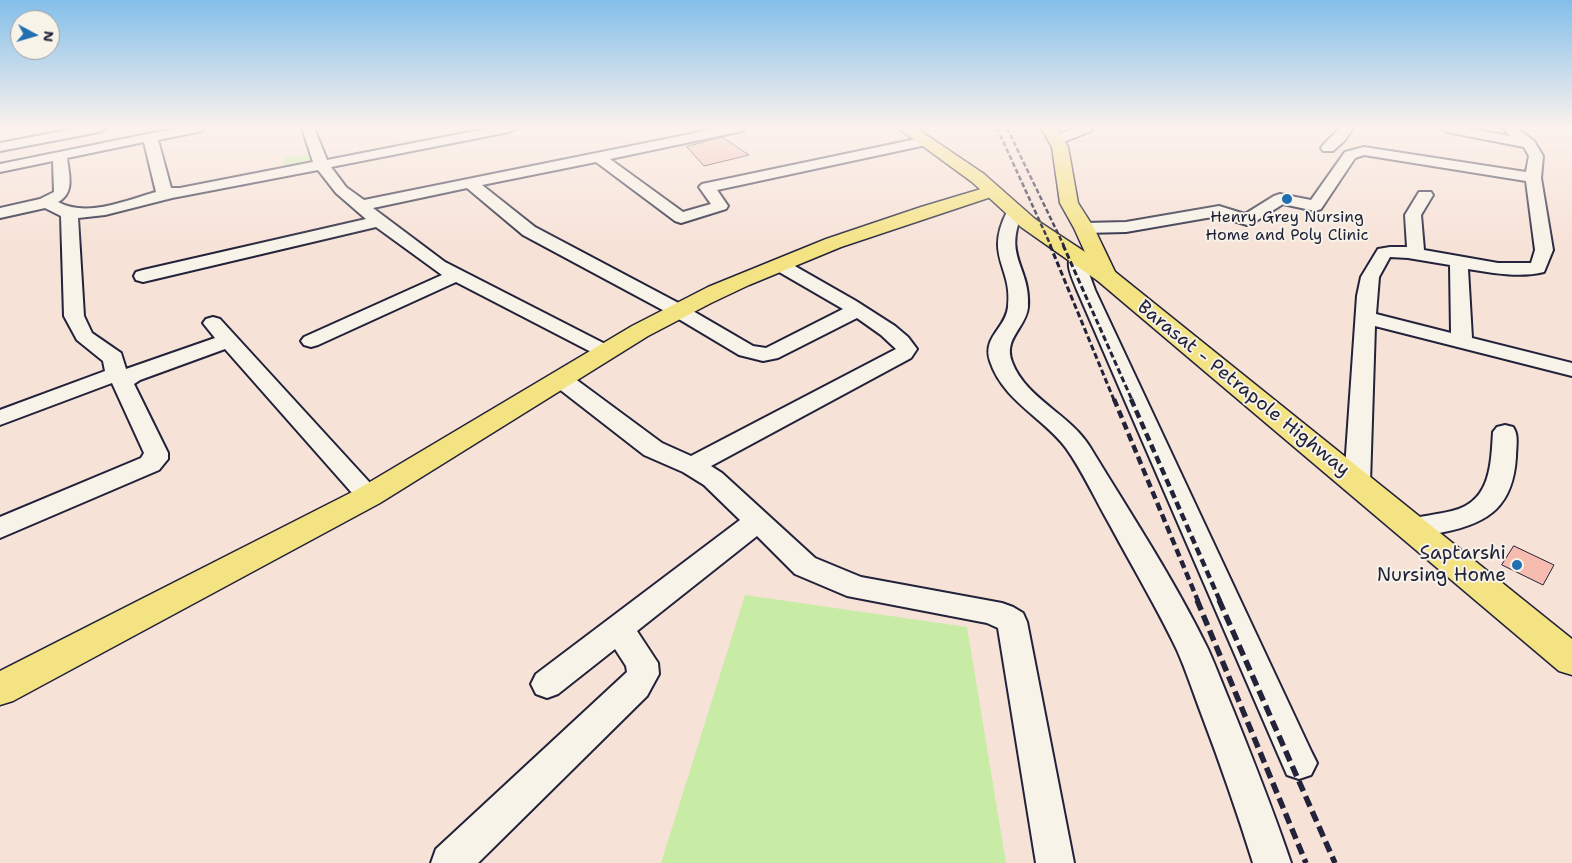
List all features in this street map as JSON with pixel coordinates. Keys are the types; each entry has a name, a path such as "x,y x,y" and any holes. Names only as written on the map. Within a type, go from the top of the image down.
{"main road":[{"name":"Barasat - Petrapole Highway","path":"964,168 978,178 1015,212 1106,276 1572,660"},
{"path":"1064,168 1069,203 1084,228 1106,276"},
{"path":"0,689 369,496 606,352 679,311 741,280 838,242 992,191"}],"street":[{"path":"0,213 44,203 60,195 62,191 61,168"},
{"path":"157,168 162,190 168,194"},
{"path":"44,203 51,204 61,211 69,213 106,209 168,194 299,168"},
{"path":"324,168 341,190 379,222 439,266 606,352"},
{"path":"360,206 537,168"},
{"path":"614,168 681,218 720,206 707,186 780,168"},
{"path":"1084,228 1126,227 1220,211 1247,220 1280,198 1315,206 1341,168"},
{"path":"1472,168 1533,178"},
{"path":"1357,483 1365,317 1370,277 1384,253 1416,254 1502,269 1524,270 1538,268 1544,250 1533,178 1534,168"},
{"path":"470,182 529,231 679,311 746,351 763,355 771,354 857,310"},
{"path":"1416,254 1414,215 1425,195"},
{"path":"1015,212 1006,238 1007,251 1018,296 1015,319 1006,329 1000,341 1001,363 1020,392 1065,431 1076,444 1166,599 1192,651 1211,697 1248,793 1272,863"},
{"path":"0,528 66,498 141,469 156,459 156,453 124,388 125,375 113,358 84,336 74,316 69,213"},
{"path":"143,276 379,222"},
{"path":"1078,257 1078,268 1086,290 1299,763"},
{"path":"1459,261 1462,342"},
{"path":"692,466 904,354 907,349 902,340 857,310 828,291 780,265"},
{"path":"311,341 456,275"},
{"path":"1365,317 1572,370"},
{"path":"4,412 95,381 125,375 221,331 369,496"},
{"path":"562,380 653,449 692,466 713,479 805,566 856,588 987,611 1002,615 1012,622 1054,863"},
{"path":"1412,528 1460,519 1479,513 1492,498 1500,480 1505,432"},
{"path":"547,684 758,521"},
{"path":"450,863 636,686 643,674 642,663 619,629"}],"green space":[{"path":"745,595 967,627 1006,863 661,863"}],"building":[{"path":"1514,546 1554,565 1543,585 1502,565"}],"railway":[{"path":"1015,168 1051,246"},
{"path":"1026,168 1064,246"},
{"path":"1050,245 1114,400"},
{"path":"1063,245 1132,400"},
{"path":"1114,399 1198,601"},
{"path":"1131,399 1220,601"},
{"path":"1197,600 1306,863"},
{"path":"1219,600 1335,863"}],"place":[{"name":"Henry Grey Nursing Home and Poly Clinic","path":"1287,199"},
{"name":"Saptarshi Nursing Home","path":"1517,565"}]}
